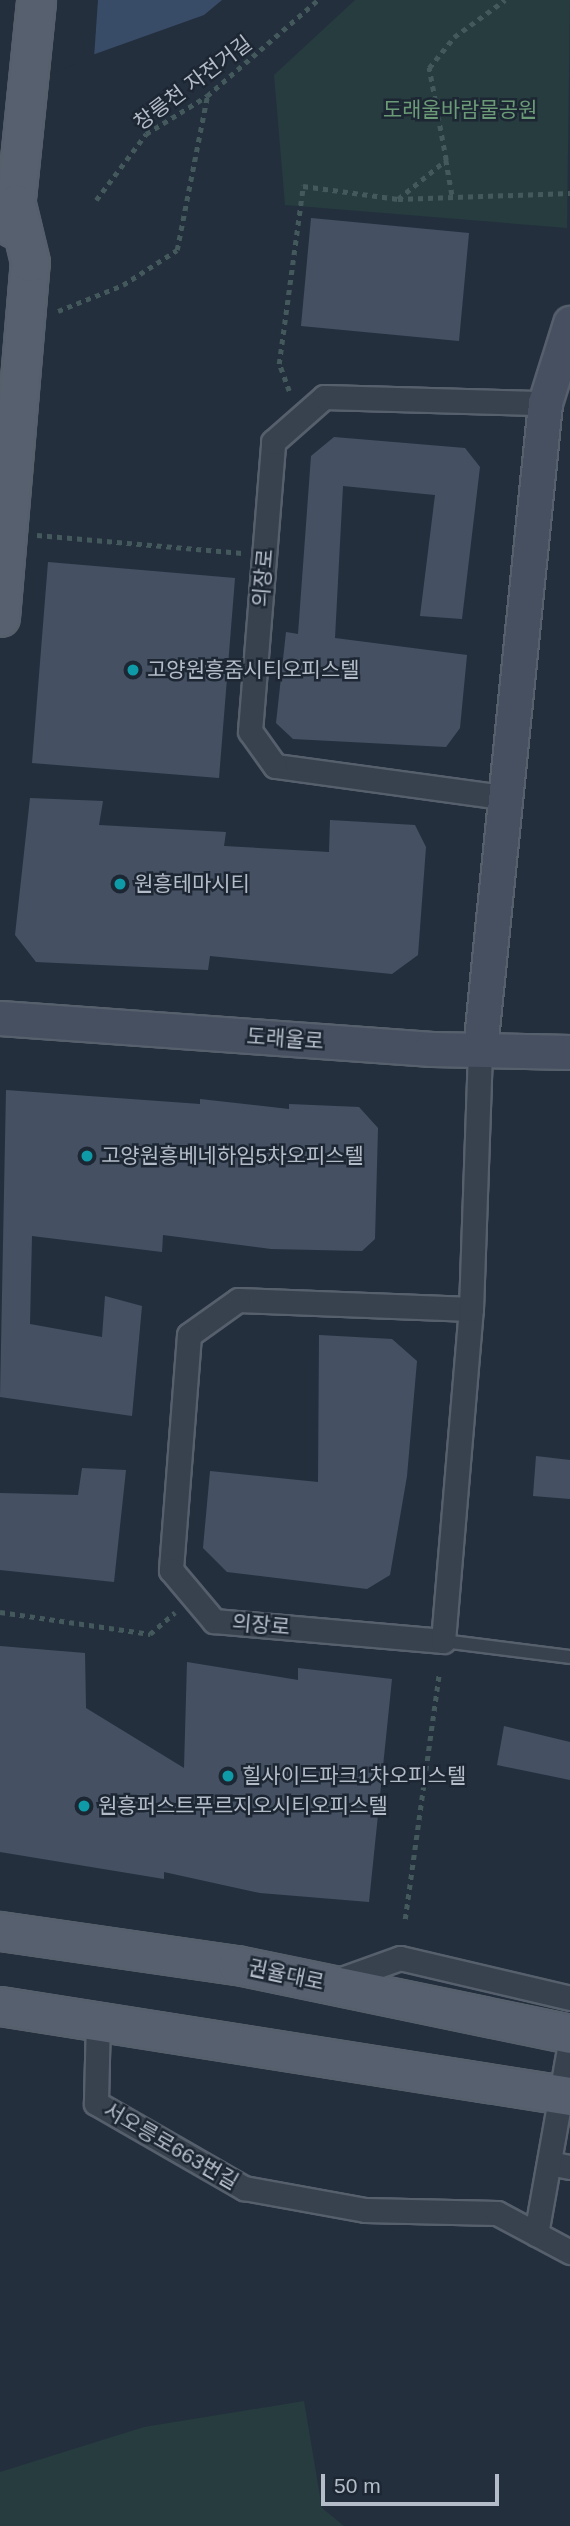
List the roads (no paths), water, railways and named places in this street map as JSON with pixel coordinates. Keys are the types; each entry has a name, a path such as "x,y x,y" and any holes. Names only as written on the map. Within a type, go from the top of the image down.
{"main road":[{"path":"0,340 36,0"},
{"path":"0,617 30,261 16,199"},
{"path":"0,1913 50,1937"},
{"name":"권율대로","path":"0,1931 328,1983 570,2034"},
{"path":"0,2007 98,2019 565,2096"}],"street":[{"path":"443,1641 471,1309 480,1049 502,797 545,403 570,323"},
{"name":"의장로","path":"502,797 275,766 250,731 272,442 324,397 545,403"},
{"name":"도래울로","path":"0,1018 480,1049 570,1052"},
{"name":"의장로","path":"443,1641 214,1620 171,1570 189,1335 238,1300 471,1309"},
{"path":"328,1983 400,1958 570,1998"},
{"name":"서오릉로663번길","path":"98,2019 96,2103 244,2188 365,2210 497,2213 570,2252"},
{"path":"536,2234 559,2165 570,2043"}],"lane":[{"path":"443,1641 570,1657"}],"water":[{"path":"0,0 222,0 204,15 0,88"}],"place":[{"name":"고양원흥줌시티오피스텔","path":"133,670"},
{"name":"원흥테마시티","path":"120,884"},
{"name":"고양원흥베네하임5차오피스텔","path":"87,1156"},
{"name":"힐사이드파크1차오피스텔","path":"228,1776"},
{"name":"원흥퍼스트푸르지오시티오피스텔","path":"84,1806"}],"park label":[{"name":"도래울바람물공원","path":"460,110"}]}
